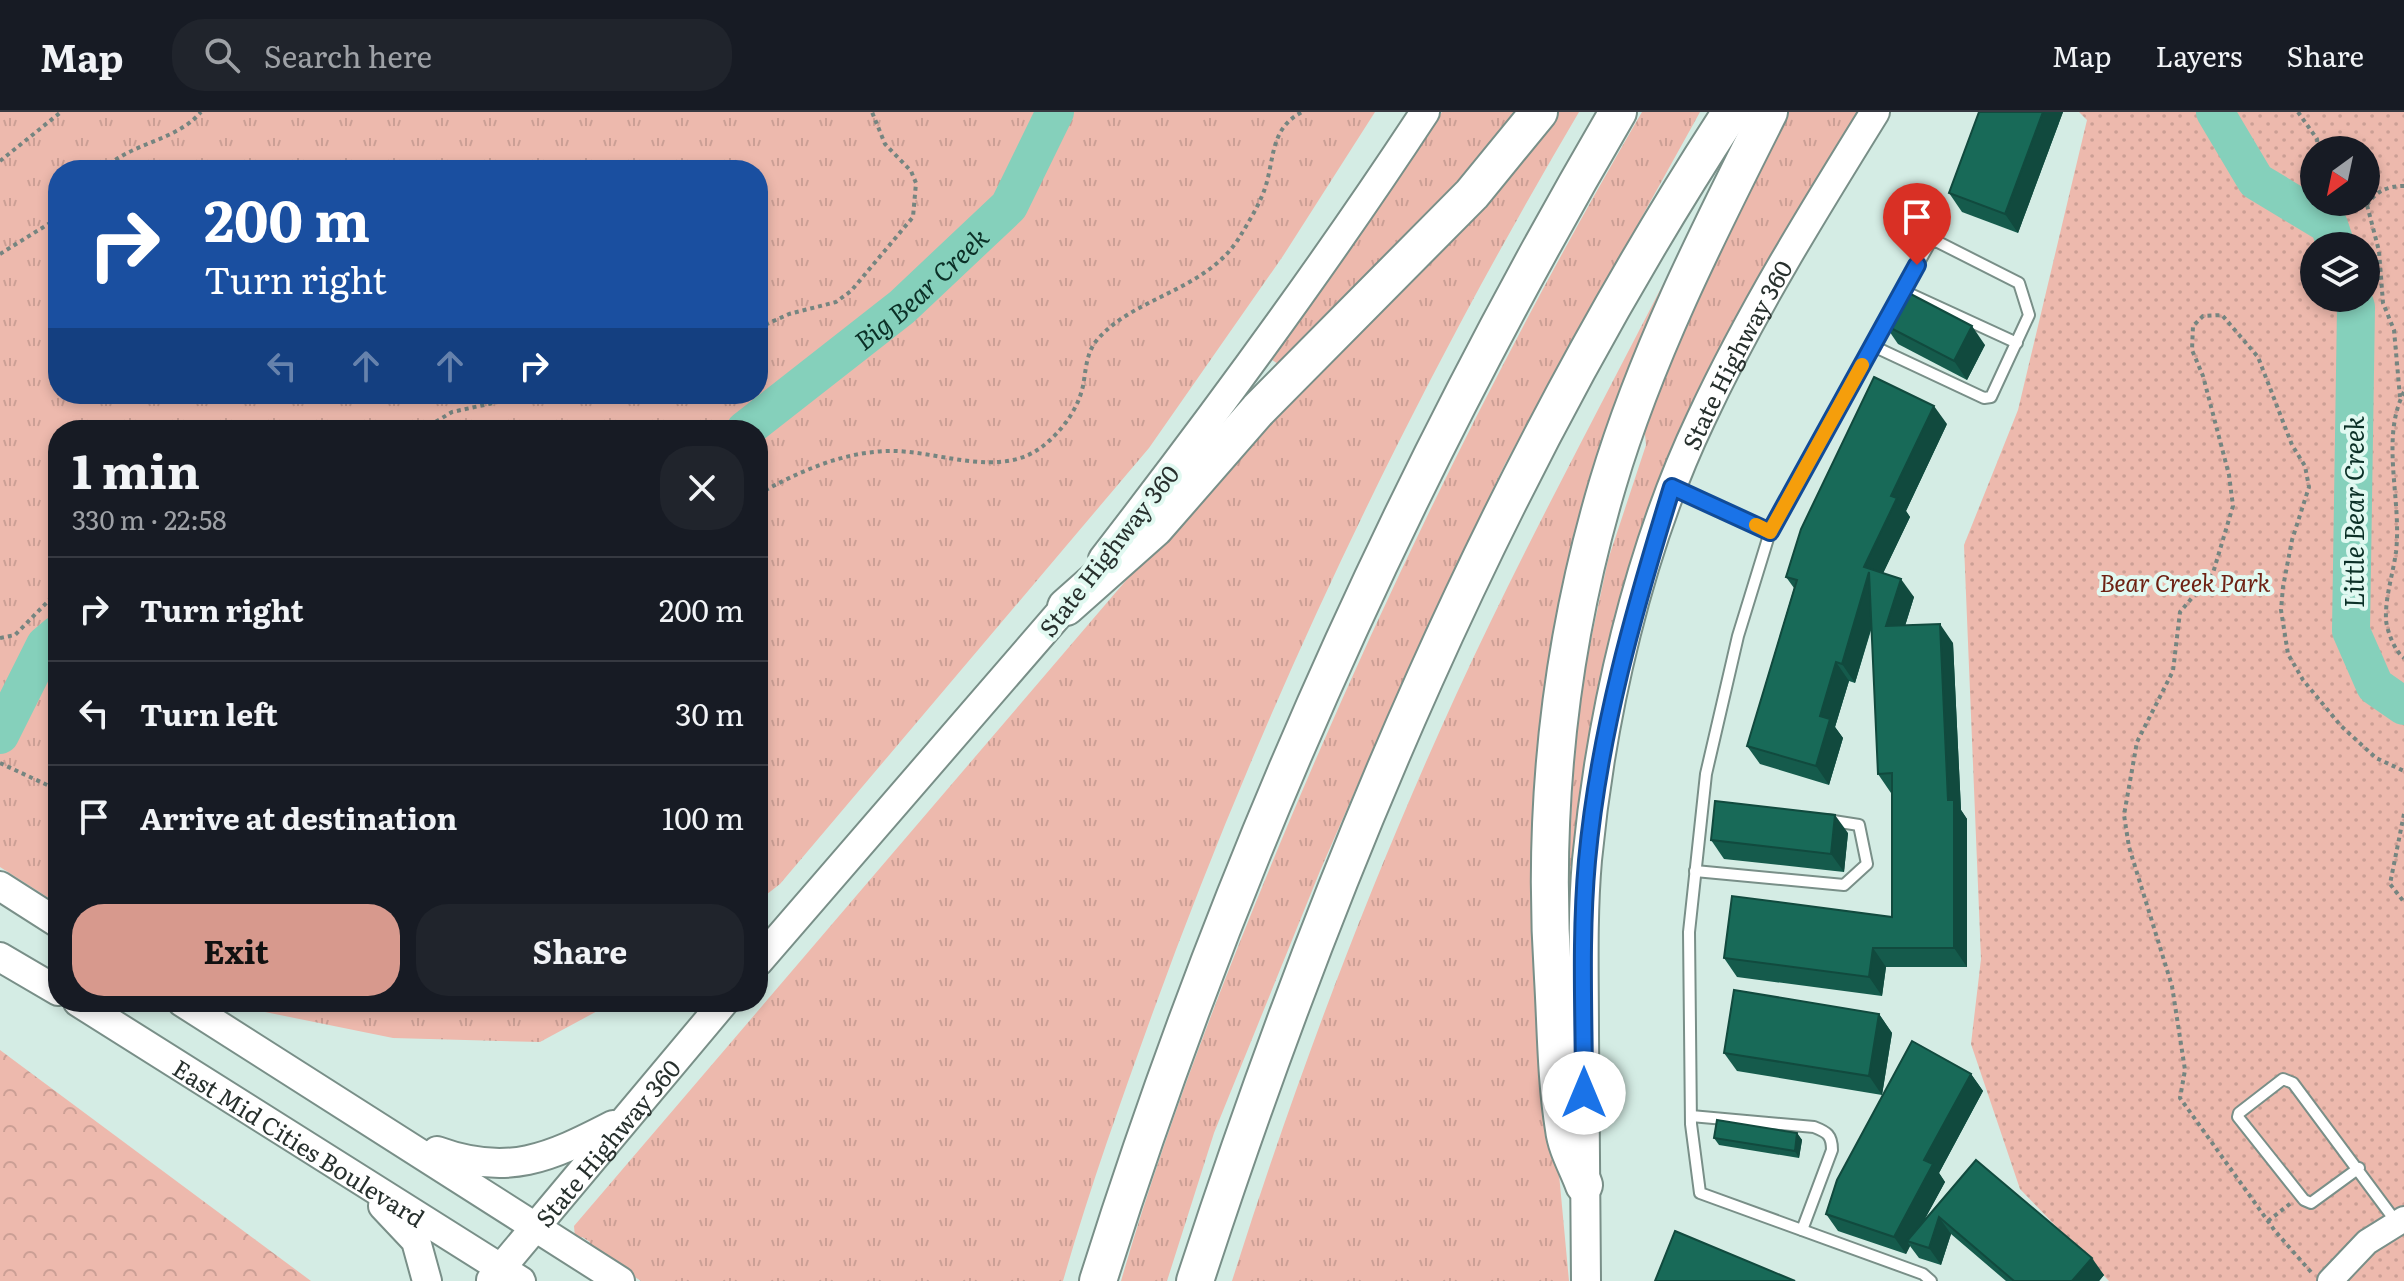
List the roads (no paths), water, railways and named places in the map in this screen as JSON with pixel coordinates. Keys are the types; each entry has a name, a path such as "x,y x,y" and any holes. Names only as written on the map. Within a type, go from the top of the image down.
{"highway":[{"path":"1066,607 1155,528 1258,410 1472,194 1539,112"},
{"path":"1098,1281 1177,1044 1281,778 1409,497 1546,236 1618,112"},
{"path":"1195,1281 1294,994 1418,696 1544,432 1655,228 1731,112"},
{"path":"1584,1185 1564,1132 1549,924 1554,768 1560,706 1578,597 1608,480 1648,372 1695,265 1769,112"}],"main road":[{"name":"State Highway 360","path":"768,950 1066,607 1232,393 1342,239 1425,112"},
{"name":"State Highway 360","path":"1586,1281 1584,938 1587,861 1602,749 1622,659 1672,487 1700,420 1756,312 1875,112"},
{"path":"0,886 48,917"},
{"path":"2,958 48,985"},
{"name":"East Mid Cities Boulevard","path":"94,1012 290,1135 504,1276"},
{"path":"198,1012 620,1281"},
{"name":"State Highway 360","path":"504,1276 537,1227 621,1121 715,1012"},
{"path":"397,1136 466,1162 497,1165 557,1154 621,1121"},
{"path":"290,1135 392,1214 416,1241 427,1281"}],"street":[{"path":"2322,1278 2367,1242 2401,1221"}],"lane":[{"path":"1873,346 1984,398 1996,392 2029,315 2019,283 1932,239 1770,532 1738,636 1706,774 1689,932 1691,1116 1700,1193 1923,1274 1931,1281"},
{"path":"1903,291 2017,343"},
{"path":"1672,487 1770,532"},
{"path":"1703,802 1718,804"},
{"path":"1695,871 1844,885 1867,864 1859,825 1812,818"},
{"path":"2359,1168 2311,1203 2301,1196 2238,1117 2283,1079 2293,1083 2401,1221"},
{"path":"1691,1116 1814,1127 1826,1131 1832,1139 1832,1150 1802,1230"}],"waterway":[{"name":"Big Bear Creek","path":"758,420 902,307 1009,206 1055,112"},
{"name":"Little Bear Creek","path":"2215,112 2256,181 2329,225 2331,232"},
{"name":"Little Bear Creek","path":"2356,312 2351,631 2375,686 2404,706"},
{"name":"Big Bear Creek","path":"0,735 48,642"}],"park label":[{"name":"Bear Creek Park","path":"2185,581"}]}
